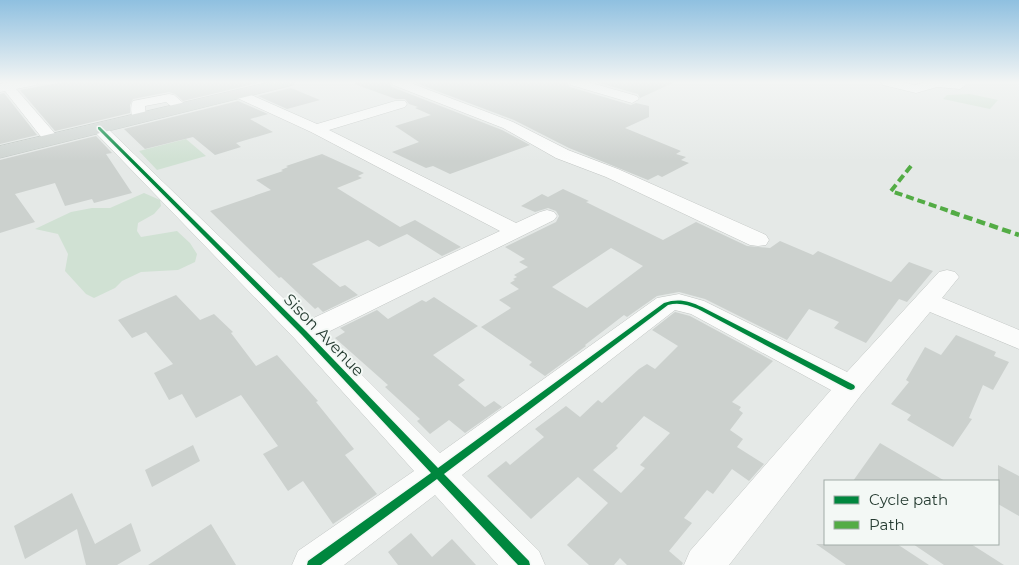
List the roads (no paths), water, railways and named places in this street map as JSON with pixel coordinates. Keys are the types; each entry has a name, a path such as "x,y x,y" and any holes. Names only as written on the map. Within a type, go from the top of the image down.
{"main road":[{"path":"0,152 170,108"}],"street":[{"path":"23,108 52,140"},
{"path":"271,108 316,129 516,231"},
{"path":"316,129 385,108"},
{"path":"465,108 508,125 562,154 612,174 758,240"},
{"name":"Sison Avenue","path":"99,128 304,333 526,565"},
{"path":"304,333 547,216"},
{"path":"704,565 851,387 947,277"},
{"path":"312,565 666,304 673,301 681,301 700,308 851,387"},
{"path":"926,301 1019,340"}]}
